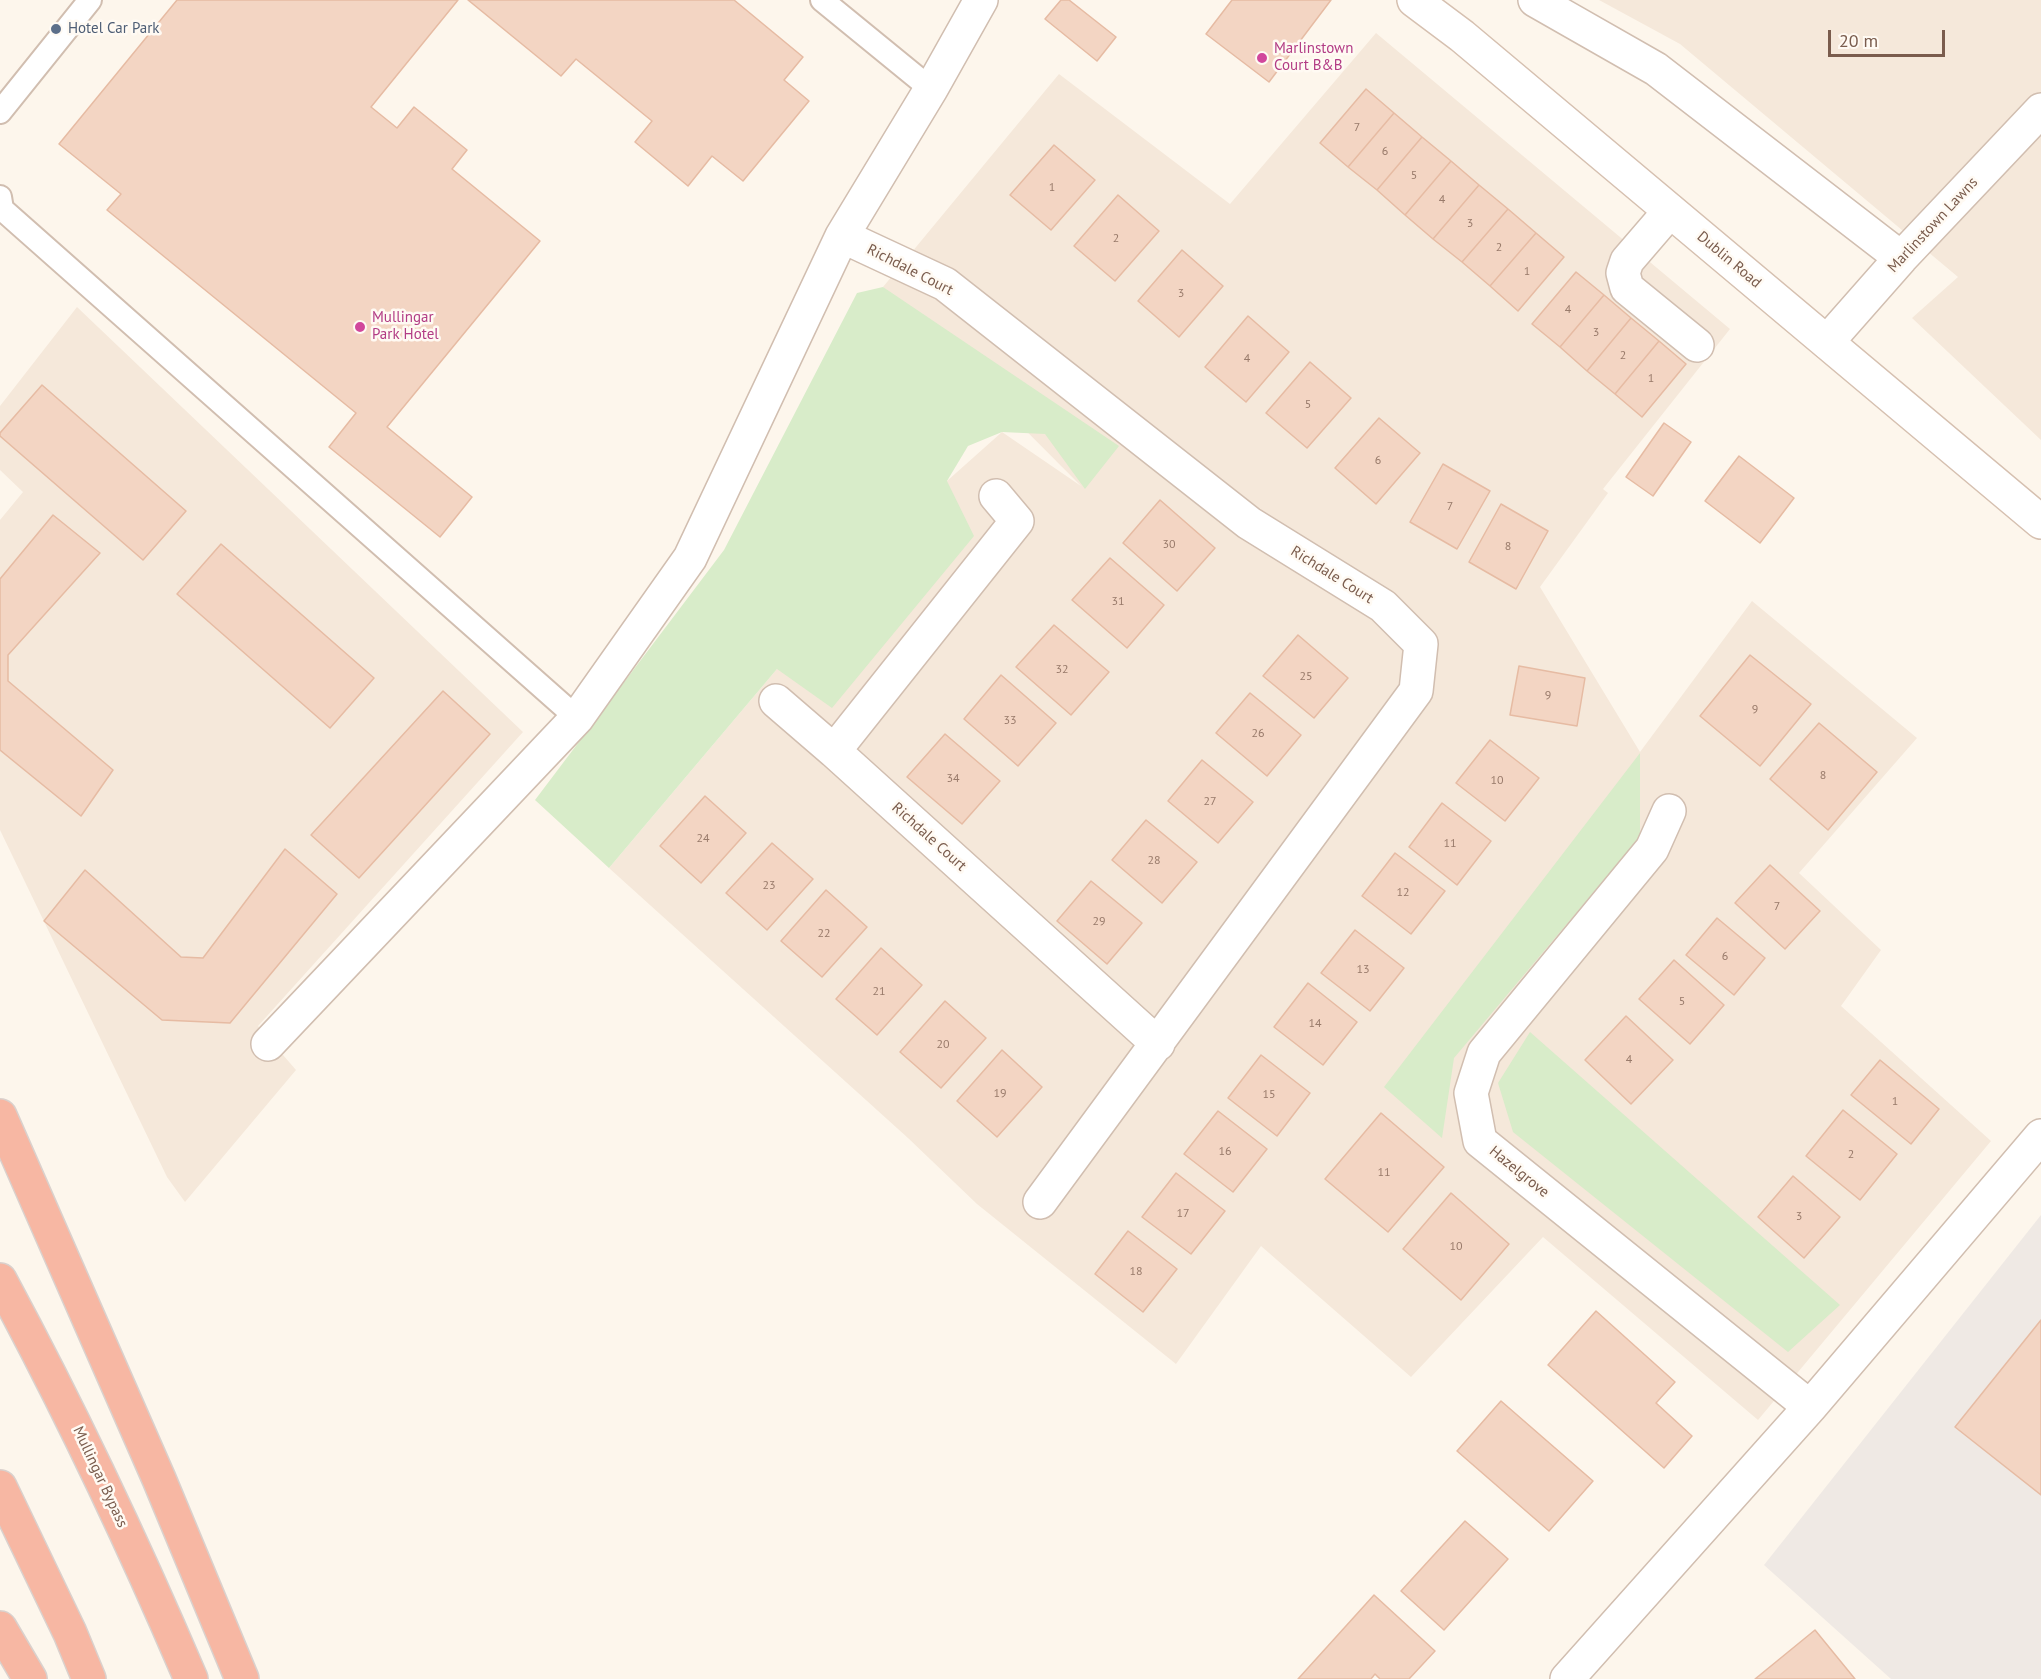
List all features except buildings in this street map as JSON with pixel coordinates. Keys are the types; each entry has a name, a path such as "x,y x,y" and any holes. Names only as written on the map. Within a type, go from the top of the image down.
{"highway":[{"path":"0,1116 159,1479 242,1679"},
{"name":"Mullingar Bypass","path":"0,1280 58,1389 148,1580 190,1679"},
{"path":"0,1487 70,1633 89,1679"},
{"path":"0,1628 30,1679"}],"street":[{"path":"268,1044 577,718 690,558 842,236 931,89 981,0"},
{"name":"Dublin Road","path":"1414,0 1461,36 2041,522"},
{"path":"1535,0 1656,69 1901,258"},
{"name":"Marlinstown Lawns","path":"1827,342 1901,258 2041,110"},
{"path":"1670,211 1633,253 1623,273 1627,288 1697,345"},
{"name":"Richdale Court","path":"842,236 945,284 1250,523 1383,606 1421,644 1416,691 1040,1202"},
{"path":"834,751 1017,521 996,496"},
{"name":"Richdale Court","path":"776,701 1158,1044"},
{"name":"Hazelgrove","path":"1669,811 1652,849 1484,1053 1471,1093 1480,1141 1810,1407"},
{"path":"1567,1679 1810,1407 2041,1136"}],"lane":[{"path":"0,112 90,0"},
{"path":"822,0 931,89"},
{"path":"0,197 2,209 577,718"}],"shaded area":[{"path":"1599,0 2041,0 2041,440 1912,318 1958,277 1680,44"},
{"path":"1376,33 1730,329 1603,489 1608,493 1540,587 1640,752 1752,601 1917,738 1799,873 1881,950 1841,1006 1991,1141 1758,1420 1543,1237 1411,1377 1261,1246 1176,1364 977,1204 908,1138 609,868 777,669 947,481 1002,432 1081,486 883,287 1059,74 1230,204"},
{"path":"77,307 523,732 258,1026 296,1070 185,1202 167,1177 0,830 0,520 23,492 0,470 0,406"},
{"path":"2041,1215 2041,1679 1891,1679 1764,1565"}],"green space":[{"path":"883,287 1119,446 1085,489 1045,434 1002,432 968,446 947,481 974,536 832,708 777,669 609,868 535,800 724,550 857,293"},
{"path":"1640,753 1640,837 1454,1058 1442,1138 1384,1087"},
{"path":"1530,1032 1840,1305 1788,1352 1513,1132 1498,1083"}],"place":[{"name":"Hotel Car Park","path":"56,29"},
{"name":"Marlinstown Court B&B","path":"1262,58"},
{"name":"Mullingar Park Hotel","path":"360,327"}]}
